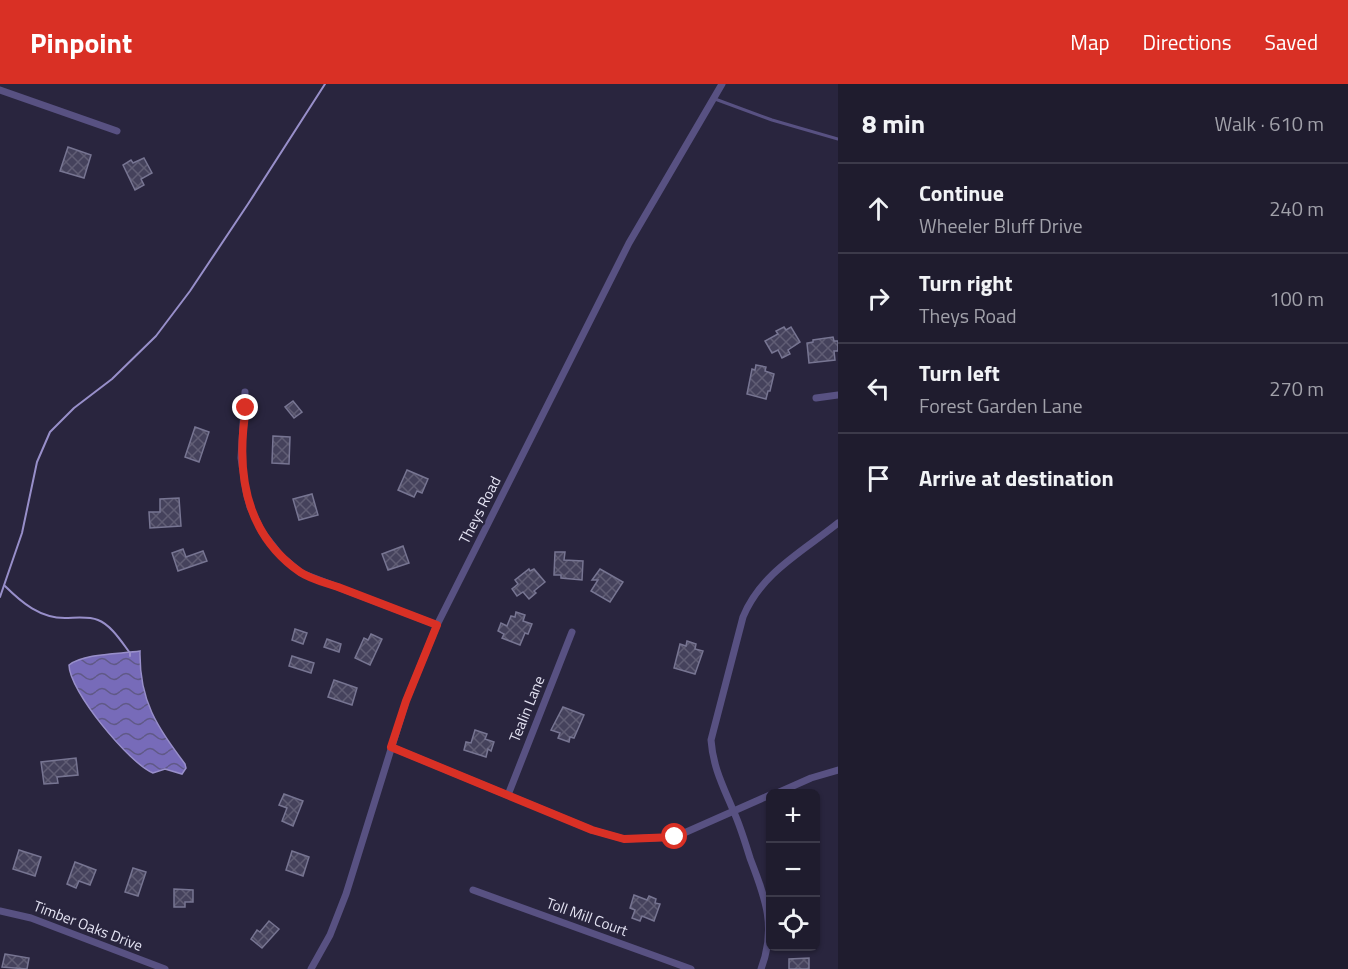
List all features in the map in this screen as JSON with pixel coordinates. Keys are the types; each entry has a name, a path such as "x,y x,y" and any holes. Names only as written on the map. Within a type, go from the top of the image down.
{"street":[{"name":"Theys Road","path":"311,969 330,935 346,894 406,701 437,625 629,243 722,84"},
{"path":"0,90 117,131"},
{"path":"245,392 246,408 241,458 246,491 250,507 262,532 281,556 301,573 437,625"},
{"path":"816,398 838,395"},
{"path":"761,969 768,946 769,922 766,901 734,812 712,760 711,740 743,617 749,602 761,584 778,568 838,524"},
{"name":"Tealin Lane","path":"508,795 572,632"},
{"path":"391,747 592,830 624,839 675,837 766,797"},
{"path":"786,789 838,770"},
{"name":"Toll Mill Court","path":"473,890 691,969"},
{"name":"Timber Oaks Drive","path":"0,911 31,918 165,969"}],"lane":[{"path":"713,99 772,120 838,139"}],"water":[{"path":"140,651 140,669 146,699 158,725 185,764 186,768 182,774 165,769 153,773 130,756 102,725 79,692 72,677 69,665 76,661 93,656"}],"building":[{"path":"68,147 91,155 84,178 60,171"},
{"path":"144,158 152,173 141,179 144,185 135,190 123,165 131,160 133,163"},
{"path":"784,327 786,330 791,327 800,342 788,350 790,354 782,358 778,350 772,353 765,341 778,334 776,331"},
{"path":"833,337 834,341 838,341 838,351 834,351 835,360 809,363 807,343"},
{"path":"756,365 766,367 765,371 774,374 766,399 747,394 752,369 755,370"},
{"path":"293,401 302,412 294,418 285,407"},
{"path":"195,427 209,432 199,462 185,457"},
{"path":"273,436 290,437 289,464 272,463"},
{"path":"407,470 428,479 422,493 417,491 414,497 398,490"},
{"path":"312,494 318,515 299,520 293,499"},
{"path":"179,498 181,526 150,528 149,512 160,512 160,499"},
{"path":"403,546 409,563 388,570 382,554"},
{"path":"183,549 186,557 203,551 207,561 178,571 172,553"},
{"path":"555,552 565,552 564,560 583,561 582,580 554,575"},
{"path":"529,569 530,571 534,569 545,582 534,591 536,593 529,599 523,592 517,596 512,589 518,584 515,580"},
{"path":"600,569 623,582 610,602 591,591 598,580 592,580"},
{"path":"516,612 525,615 523,621 532,624 520,645 502,638 504,634 498,631 501,623 507,626 511,616 515,617"},
{"path":"295,629 307,633 303,644 292,640"},
{"path":"371,634 382,639 370,665 355,658 364,638 368,640"},
{"path":"327,639 341,644 339,652 324,647"},
{"path":"687,641 696,644 695,649 703,651 695,674 674,668 680,644 686,646"},
{"path":"292,656 314,663 311,673 289,666"},
{"path":"334,680 357,688 352,705 328,697"},
{"path":"563,707 584,715 574,738 570,737 569,742 558,738 560,733 551,730"},
{"path":"475,730 487,734 485,739 494,742 491,751 488,749 486,757 464,750 466,742 471,743"},
{"path":"76,758 78,775 57,777 58,783 44,784 41,762"},
{"path":"284,794 303,801 293,826 282,821 287,808 279,805"},
{"path":"19,850 41,857 35,876 13,869"},
{"path":"292,851 309,857 303,876 286,870"},
{"path":"75,862 96,870 90,885 79,881 76,888 67,884"},
{"path":"133,868 146,872 138,896 125,892"},
{"path":"174,889 193,890 193,902 185,902 185,907 174,907"},
{"path":"634,895 647,900 649,896 656,899 655,903 660,904 654,921 642,916 640,921 632,918 635,910 630,908"},
{"path":"269,921 279,929 262,948 251,939 257,930 260,932"},
{"path":"5,954 29,958 27,969 2,967"},
{"path":"809,958 809,969 789,969 789,959"}],"waterway":[{"path":"0,597 22,533 37,462 50,432 74,408 112,379 156,336 190,291 325,84"},
{"path":"5,586 25,604 47,615 90,618 103,622 119,639 130,656"}],"route":[{"path":"246,408 242,430 243,481 250,507 262,532 281,556 301,573 437,625 406,701 391,747 592,830 624,839 675,837"}]}
